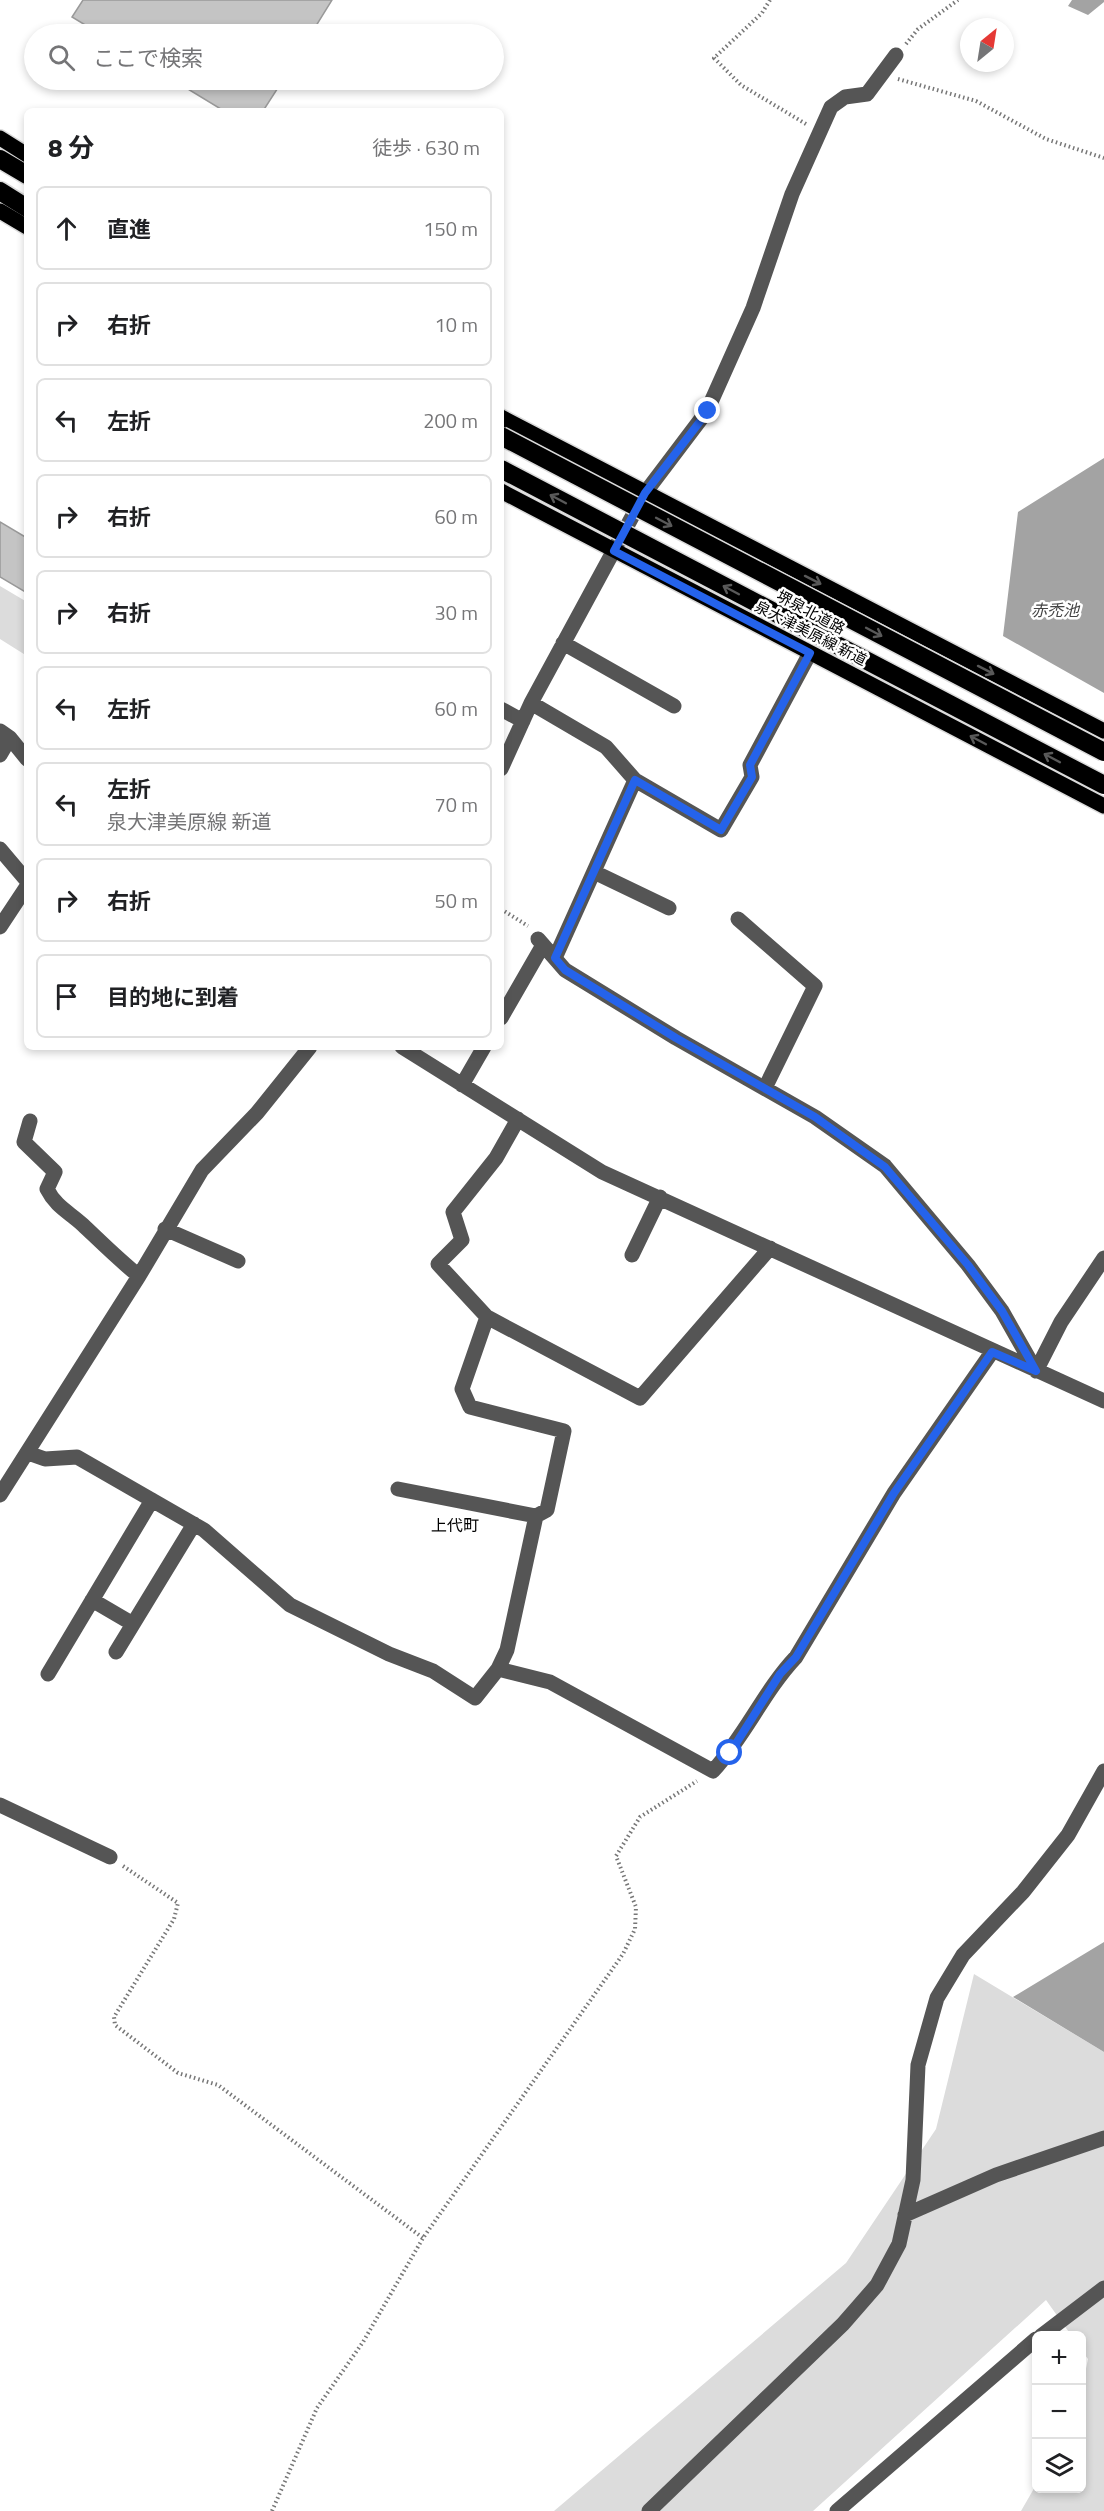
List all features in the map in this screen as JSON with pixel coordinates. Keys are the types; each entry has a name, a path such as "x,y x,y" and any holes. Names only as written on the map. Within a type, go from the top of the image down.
{"highway":[{"path":"0,159 24,173"},
{"path":"0,191 24,206"},
{"name":"堺泉北道路","path":"504,438 1104,752"},
{"name":"堺泉北道路","path":"504,471 1104,785"}],"main road":[{"path":"0,138 24,153"},
{"path":"0,211 24,225"},
{"path":"504,419 1104,731"},
{"name":"泉大津美原線 新道","path":"504,493 1104,806"}],"street":[{"path":"504,762 531,703 645,493 708,411 753,308 792,194 831,107 845,97 867,94 896,55"},
{"path":"563,643 674,706"},
{"path":"531,703 606,747 635,780 721,830 752,777 750,765 810,653"},
{"path":"504,711 524,721"},
{"path":"0,755 5,735"},
{"path":"5,735 24,756"},
{"path":"555,958 635,780"},
{"path":"0,849 24,877"},
{"path":"594,872 669,908"},
{"path":"0,927 24,891"},
{"path":"738,919 815,987 765,1088"},
{"path":"504,1012 540,942 565,970 815,1117 885,1167 968,1265 1002,1311 1036,1371"},
{"path":"0,1495 139,1276 202,1170 257,1113 308,1050"},
{"path":"407,1050 602,1172 992,1352 1104,1401"},
{"path":"462,1085 482,1050"},
{"path":"518,1119 496,1158 453,1212 462,1240 438,1264 487,1317 640,1398 770,1248"},
{"path":"30,1121 24,1142 55,1172 47,1189 54,1204 82,1224 106,1250 139,1276"},
{"path":"632,1255 660,1197"},
{"path":"165,1229 238,1261"},
{"path":"1036,1371 1061,1322 1104,1258"},
{"path":"398,1489 536,1516 547,1510 564,1431 470,1407 462,1389 487,1317"},
{"path":"498,1670 550,1682 713,1771 730,1753 780,1674 796,1657 894,1493 992,1352"},
{"path":"28,1453 45,1459 77,1457 194,1524 290,1605 389,1654 433,1671 475,1698 498,1670 507,1650 536,1516"},
{"path":"48,1674 152,1500"},
{"path":"116,1652 194,1524"},
{"path":"92,1600 133,1624"},
{"path":"649,2511 843,2324 877,2285 899,2244 913,2181 918,2065 938,1998 963,1955 1023,1892 1068,1835 1104,1771"},
{"path":"0,1805 110,1857"},
{"path":"905,2215 996,2175 1104,2138"},
{"path":"1048,2331 1104,2288"},
{"path":"837,2511 1032,2342"}],"path":[{"path":"770,0 762,13 714,58 741,85 820,132"},
{"path":"896,55 918,29 958,0"},
{"path":"882,75 976,101 1046,139 1104,158"},
{"path":"504,911 530,928 540,942"},
{"path":"272,2511 318,2408 363,2342 423,2238 623,1954 635,1929 636,1907 616,1856 640,1818 713,1771"},
{"path":"110,1857 178,1903 174,1918 114,2017 115,2025 178,2073 218,2085 423,2238"}],"shaded area":[{"path":"0,586 24,600 24,654 0,639"},
{"path":"974,1974 1104,2052 1104,2511 1021,2511 1032,2492 1086,2493 1086,2369 1088,2359 1086,2356 1086,2331 1068,2331 1046,2300 813,2511 554,2511 846,2263 936,2129"}],"water":[{"path":"1072,0 1104,0 1104,2 1088,15 1068,6"},
{"name":"赤禿池","path":"1104,458 1104,693 1003,636 1018,512"},
{"path":"1104,1942 1104,2052 1013,1997"}],"building":[{"path":"83,0 332,0 317,24 84,24 72,17"},
{"path":"189,90 277,90 265,108 219,108"},
{"path":"0,522 24,536 24,591 0,577"}],"district":[{"name":"上代町","path":"455,1525"}],"route":[{"path":"708,411 645,493 614,551 810,653 750,765 752,777 721,830 635,780 555,958 565,970 676,1038 815,1117 885,1167 968,1265 1002,1311 1036,1371 992,1352 941,1422 894,1493 796,1657 780,1674 730,1753"}]}
